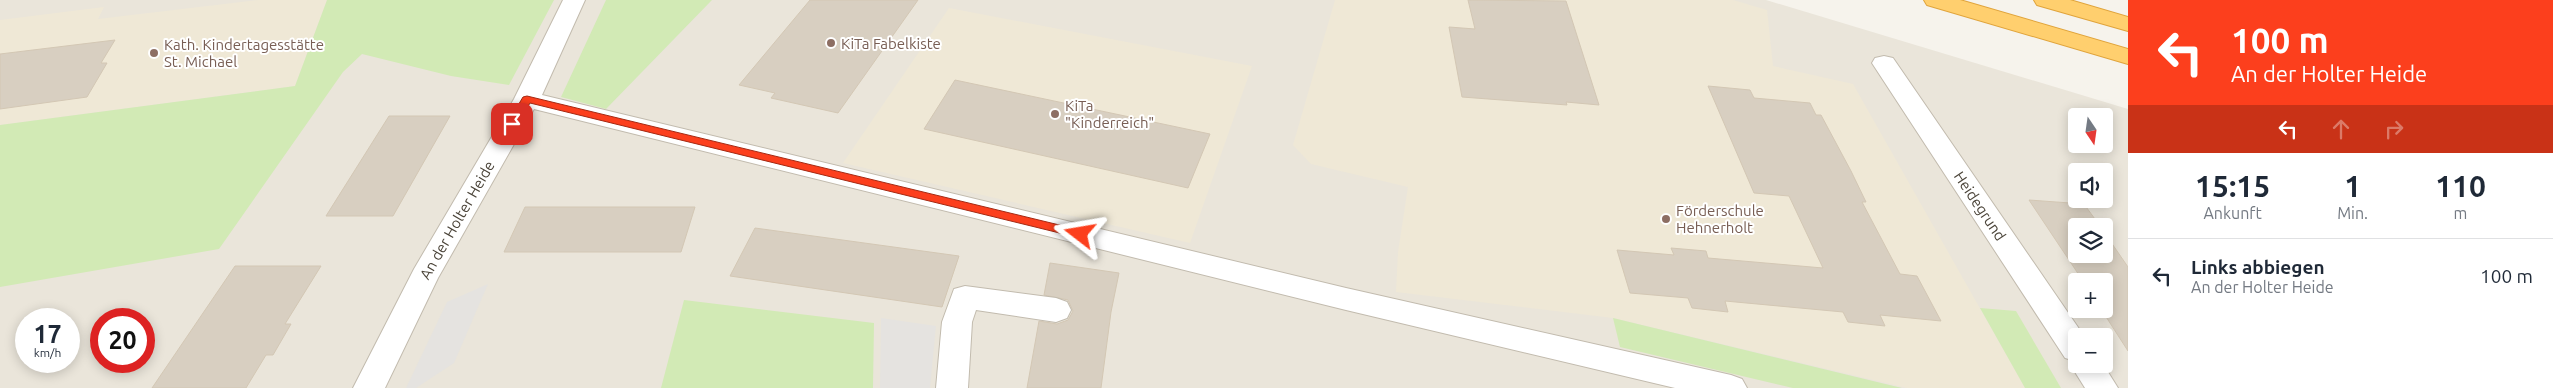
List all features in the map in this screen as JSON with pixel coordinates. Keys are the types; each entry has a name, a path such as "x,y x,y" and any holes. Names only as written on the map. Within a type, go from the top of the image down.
{"highway":[{"path":"1935,0 2128,56"},
{"path":"2045,0 2128,24"}],"street":[{"name":"An der Holter Heide","path":"369,388 424,277 527,99 574,0"},
{"name":"Heidegrund","path":"1884,63 2068,337"},
{"path":"527,99 1691,383 1731,388"},
{"path":"952,388 957,322 965,297 1056,310"},
{"path":"2092,373 2102,388"}],"shaded area":[{"path":"0,0 1766,0 2128,109 2128,388 0,388"},
{"name":"Kath. Kindertagesstätte St. Michael","path":"258,0 327,0 295,86 0,125 0,20 104,7 98,19"},
{"name":"Förderschule Hehnerholt","path":"1335,0 1733,0 1767,10 1773,66 1853,84 2025,388 1907,388 1613,318 1396,292 1398,252 1408,187 1311,164 1293,145"},
{"name":"KiTa \"Kinderreich\"","path":"949,8 1252,66 1190,243 843,163"},
{"path":"488,284 454,363 416,388 406,388 447,302"},
{"path":"881,318 936,326 930,388 880,388"}],"green space":[{"path":"327,0 554,0 509,85 451,76 362,54 343,72 219,249 0,287 0,125 295,86"},
{"path":"606,0 712,0 606,109 561,97"},
{"path":"684,300 874,323 873,388 661,388"},
{"path":"1980,308 2016,311 2061,388 2025,388"},
{"path":"1613,318 1902,388 1793,388 1620,347"}],"building":[{"name":"KiTa Fabelkiste","path":"810,0 918,0 838,113 771,98 775,93 739,85"},
{"path":"1468,0 1566,1 1599,105 1566,102 1567,105 1462,97 1449,27 1475,29"},
{"path":"115,40 101,63 107,63 87,97 0,109 0,54"},
{"path":"955,80 1210,134 1188,188 924,129"},
{"path":"1708,86 1750,90 1754,98 1810,103 1816,115 1821,115 1851,171 1866,202 1862,202 1900,274 1917,276 1941,321 1880,315 1885,326 1848,322 1843,312 1725,301 1728,312 1692,308 1688,298 1630,293 1617,250 1674,255 1671,248 1706,251 1708,258 1823,268 1789,196 1754,193"},
{"path":"389,116 450,116 393,216 326,216"},
{"path":"2029,200 2068,203 2068,208 2087,208 2094,218 2068,218 2068,258"},
{"path":"525,207 695,207 681,252 504,252"},
{"path":"755,228 959,256 942,307 730,276"},
{"path":"2113,245 2128,267 2128,351 2107,318 2113,318 2113,273 2078,273 2071,263 2113,263"},
{"path":"1050,263 1119,273 1111,312 1101,388 1027,388 1039,321 1057,324 1068,320 1073,311 1068,300 1044,295"},
{"path":"235,266 321,266 285,324 291,324 273,355 266,355 246,388 152,388"}],"place":[{"name":"KiTa Fabelkiste","path":"831,43"},
{"name":"Kath. Kindertagesstätte St. Michael","path":"154,53"},
{"name":"KiTa \"Kinderreich\"","path":"1055,114"},
{"name":"Förderschule Hehnerholt","path":"1666,219"}],"route":[{"path":"512,124 527,99 1080,234"}]}
